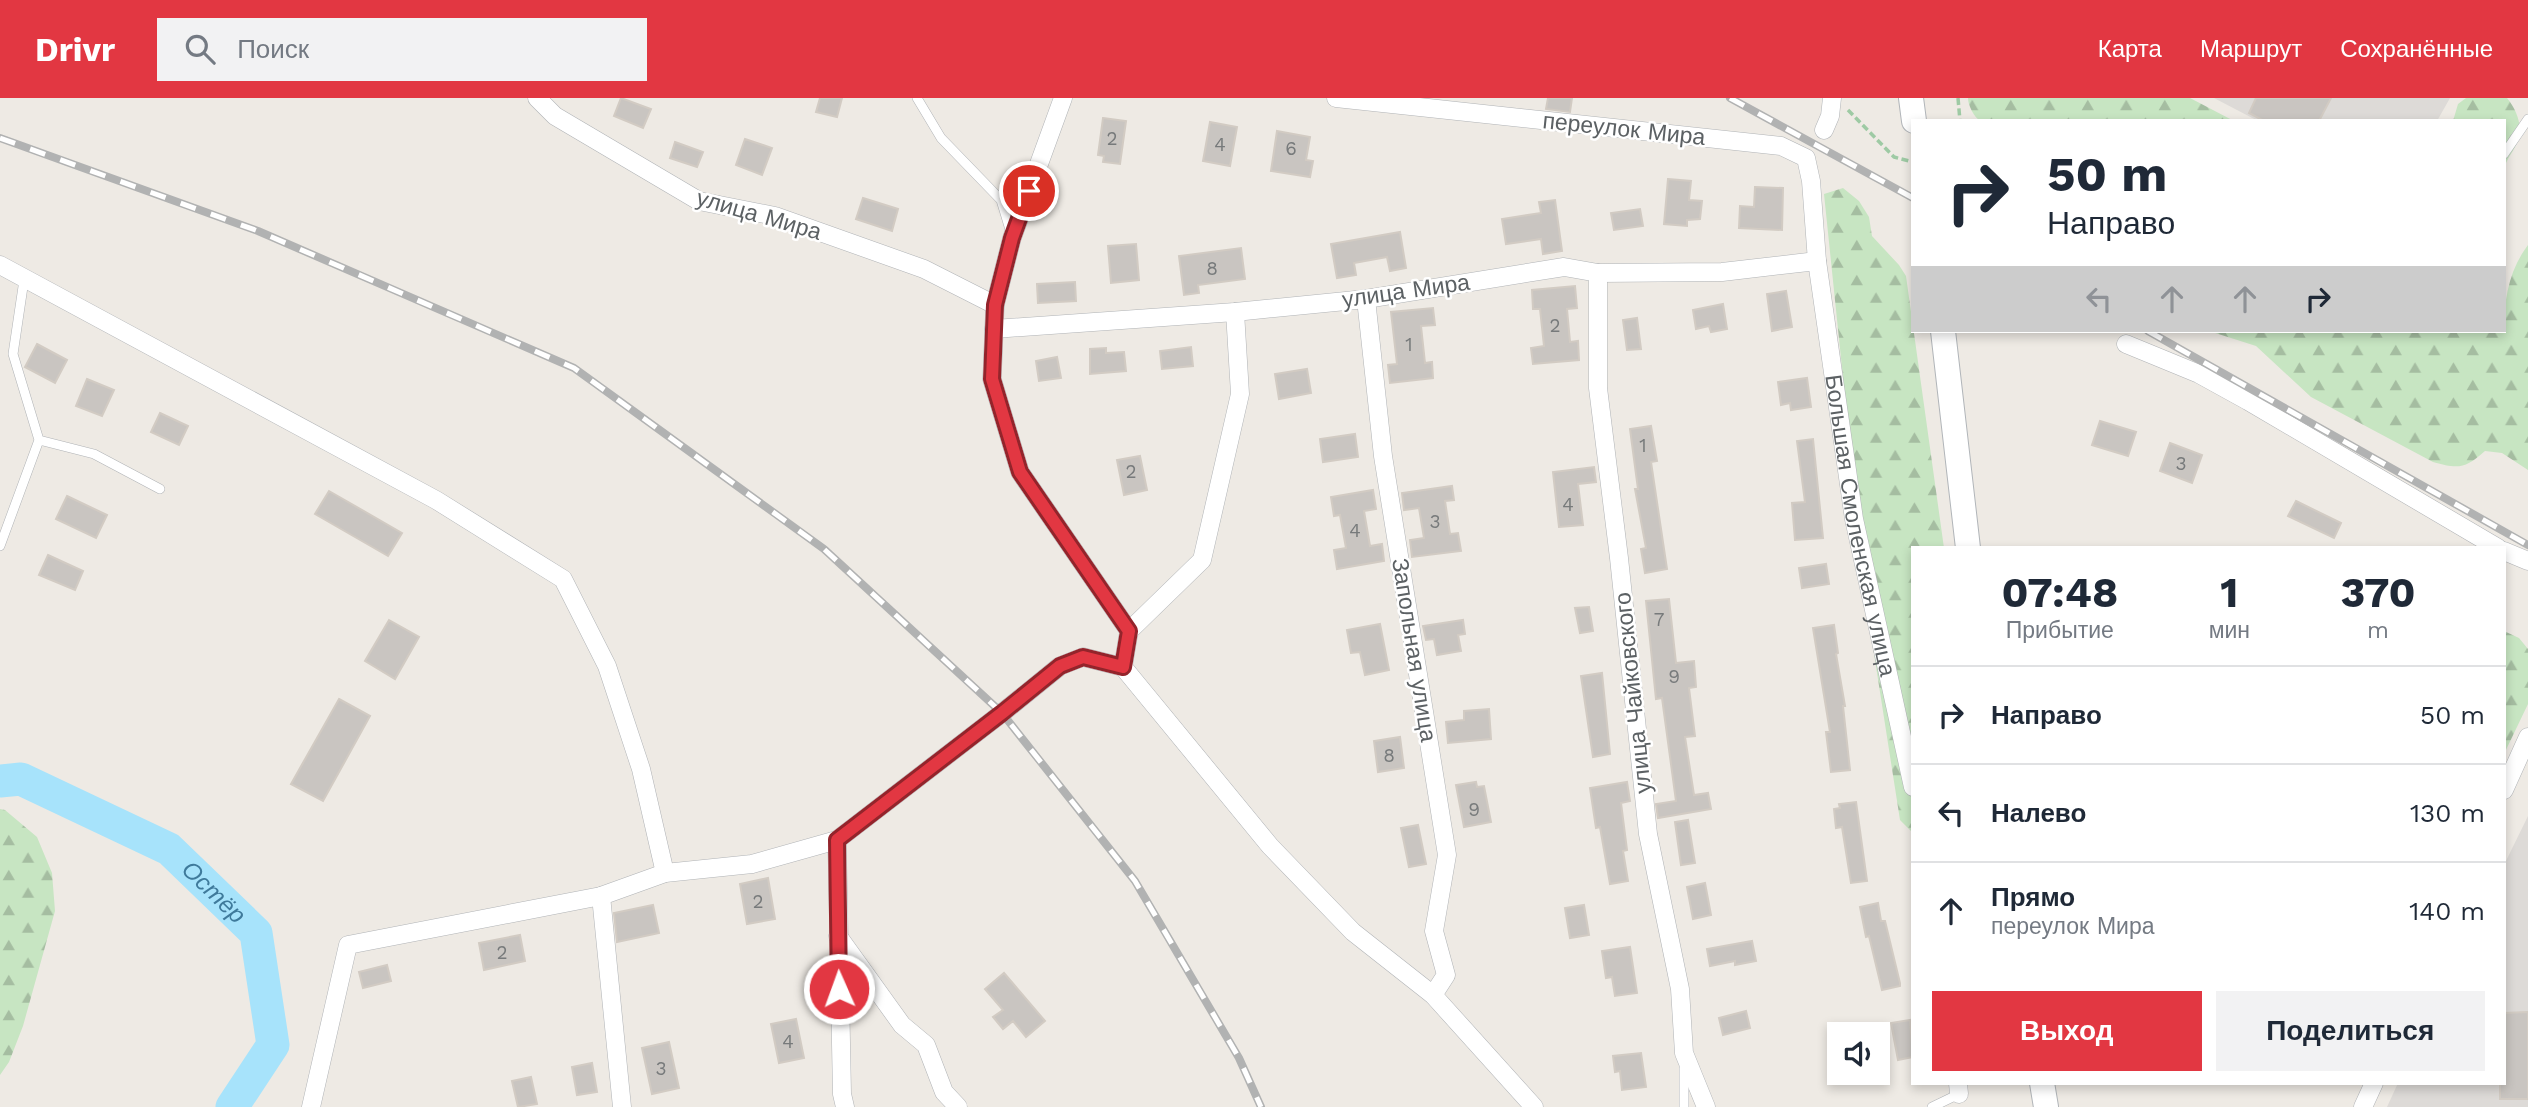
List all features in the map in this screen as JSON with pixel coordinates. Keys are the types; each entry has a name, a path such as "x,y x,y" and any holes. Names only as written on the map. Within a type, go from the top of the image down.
{"main road":[{"path":"1943,333 1968,546"},
{"path":"2042,1085 2046,1107"}],"street":[{"name":"улица Мира","path":"537,98 555,116 699,201 775,216 924,269 995,305"},
{"path":"1063,98 1012,238 995,305 992,379 1020,472 1129,631"},
{"name":"переулок Мира","path":"1336,98 1781,146 1806,158 1811,181 1817,261"},
{"path":"1824,130 1830,116 1832,99"},
{"name":"улица Мира","path":"994,329 1235,312 1366,299 1564,267 1598,273 1722,272 1817,261"},
{"name":"Большая Смоленская улица","path":"1817,261 1854,519 1911,778"},
{"path":"0,265 436,500 563,579 607,666 641,769 665,873"},
{"name":"улица Чайковского","path":"1598,273 1598,388 1648,834 1681,989 1684,1053 1706,1107"},
{"name":"Запольная улица","path":"1366,299 1383,456 1447,855 1434,931 1446,975 1433,995"},
{"path":"1123,667 1129,631 1202,560 1240,394 1235,312"},
{"path":"2126,344 2199,374 2236,394 2495,546"},
{"path":"2506,552 2528,561"},
{"path":"311,1107 348,945 601,896 665,873 752,864 837,840 1060,666 1083,657 1123,667 1270,846 1353,932 1433,995 1534,1107"},
{"path":"2506,786 2528,737"},
{"path":"837,840 842,1094 845,1107"},
{"path":"601,896 622,1107"},
{"path":"838,936 902,1025 926,1045 944,1092 958,1107"},
{"path":"2363,1107 2373,1085"}],"lane":[{"path":"917,98 941,138 1001,200 1012,238"},
{"path":"2506,151 2528,119"},
{"path":"0,546 39,440 13,354 24,280"},
{"path":"39,440 94,454 160,489"},
{"path":"1684,1053 1684,1107"},
{"path":"1932,1107 1959,1089"}],"path":[{"path":"1958,98 1961,119"},
{"path":"1832,99 1842,104 1894,157 1911,161"}],"shaded area":[{"path":"2214,98 2450,98 2438,119 2254,119"},
{"path":"2528,816 2528,1107 2387,1107 2397,1085 2506,1085 2506,861"}],"green space":[{"path":"1968,98 2190,98 2230,119 1978,119"},
{"path":"2466,98 2507,98 2519,120 2520,132 2506,165 2506,119 2454,119 2458,104"},
{"path":"1843,188 1859,201 1869,217 1872,236 1906,276 1911,333 1914,333 1944,546 1911,546 1911,831 1900,820 1867,609 1824,194"},
{"path":"2528,245 2528,470 2502,453 2485,451 2461,466 2433,462 2311,397 2256,346 2215,333 2506,333 2509,285"},
{"path":"2506,632 2519,638 2528,649 2528,704 2506,750"},
{"path":"0,809 5,810 37,837 52,873 55,911 23,1026 9,1062 0,1075"}],"building":[{"path":"621,98 651,109 643,128 614,116"},
{"path":"820,98 842,98 837,117 816,112"},
{"path":"1548,98 1572,98 1570,112 1546,109"},
{"path":"2256,98 2331,98 2320,119 2260,119 2249,113"},
{"path":"1103,118 1126,121 1120,164 1103,162 1104,156 1098,155"},
{"path":"1210,122 1237,127 1230,166 1203,161"},
{"path":"1277,131 1310,137 1306,160 1313,161 1310,177 1271,171"},
{"path":"745,139 772,148 762,175 736,165"},
{"path":"675,142 703,152 697,167 670,158"},
{"path":"1668,179 1691,181 1689,200 1702,201 1700,219 1687,220 1687,226 1664,224"},
{"path":"1755,187 1783,188 1782,230 1739,228 1740,206 1754,207"},
{"path":"863,198 898,209 892,231 856,219"},
{"path":"1555,200 1562,251 1543,254 1541,239 1506,244 1502,219 1541,213 1539,202"},
{"path":"1640,209 1643,226 1614,230 1611,213"},
{"path":"1400,232 1406,268 1390,271 1387,257 1354,263 1356,275 1337,278 1331,244"},
{"path":"1136,244 1139,280 1111,283 1108,246"},
{"path":"1241,248 1245,279 1198,285 1199,293 1184,295 1179,256"},
{"path":"1075,282 1076,301 1038,303 1037,284"},
{"path":"1575,286 1577,308 1567,309 1570,342 1578,341 1579,360 1533,364 1531,348 1544,346 1540,309 1533,309 1532,290"},
{"path":"1786,291 1792,327 1772,331 1767,294"},
{"path":"1723,304 1727,329 1711,332 1709,326 1696,329 1693,310"},
{"path":"1433,308 1435,325 1421,326 1425,363 1432,362 1433,378 1390,383 1388,365 1397,364 1391,312"},
{"path":"1637,318 1641,349 1627,350 1623,320"},
{"path":"37,344 67,360 55,383 25,367"},
{"path":"1191,347 1193,366 1162,369 1160,351"},
{"path":"1106,348 1106,353 1124,352 1126,371 1090,374 1090,349"},
{"path":"1057,357 1061,378 1039,381 1036,361"},
{"path":"1307,369 1311,393 1279,399 1275,374"},
{"path":"1807,378 1811,407 1791,410 1790,403 1781,405 1778,382"},
{"path":"87,379 114,390 102,416 76,406"},
{"path":"160,413 188,426 179,445 151,432"},
{"path":"2100,421 2136,432 2128,456 2092,445"},
{"path":"1651,426 1657,461 1651,462 1667,569 1645,573 1641,549 1646,548 1635,489 1638,489 1630,429"},
{"path":"1355,434 1358,457 1323,462 1320,439"},
{"path":"1813,439 1823,538 1795,540 1792,503 1805,502 1797,441"},
{"path":"2170,443 2202,455 2192,483 2160,471"},
{"path":"1140,456 1147,490 1124,495 1117,460"},
{"path":"1594,467 1596,482 1578,484 1583,525 1559,527 1553,472"},
{"path":"1452,486 1454,500 1445,501 1450,534 1458,533 1461,551 1412,557 1410,540 1424,538 1419,508 1404,510 1402,493"},
{"path":"1373,490 1376,509 1364,511 1370,546 1382,544 1384,561 1337,569 1334,550 1346,548 1340,515 1334,516 1331,497"},
{"path":"329,491 402,533 388,556 315,514"},
{"path":"67,496 107,515 96,538 56,519"},
{"path":"2296,501 2341,523 2334,538 2288,516"},
{"path":"48,555 83,571 75,590 39,575"},
{"path":"1826,564 1829,584 1802,588 1799,568"},
{"path":"1669,599 1676,663 1694,661 1696,687 1689,688 1695,736 1685,737 1694,795 1708,793 1711,809 1658,818 1656,804 1676,801 1662,698 1656,699 1646,601"},
{"path":"1589,607 1593,631 1580,633 1575,608"},
{"path":"389,620 419,637 395,679 365,661"},
{"path":"1463,620 1465,634 1458,635 1461,651 1437,655 1434,639 1426,640 1423,626"},
{"path":"1380,624 1389,670 1365,675 1360,652 1351,653 1347,630"},
{"path":"1834,625 1850,770 1831,772 1826,732 1830,732 1813,628"},
{"path":"1602,673 1610,754 1593,757 1581,676"},
{"path":"339,699 370,716 323,801 291,784"},
{"path":"1489,709 1491,739 1448,743 1446,722 1464,720 1464,711"},
{"path":"1400,737 1404,768 1378,772 1374,741"},
{"path":"1476,782 1477,787 1484,786 1491,822 1464,827 1456,785"},
{"path":"1627,782 1630,801 1621,803 1627,850 1623,851 1628,881 1610,884 1600,827 1596,828 1590,788"},
{"path":"1856,802 1867,881 1851,883 1842,827 1836,828 1834,809 1840,808 1839,804"},
{"path":"1688,820 1695,863 1681,865 1675,822"},
{"path":"1418,825 1426,864 1409,867 1401,828"},
{"path":"768,878 775,919 747,924 740,884"},
{"path":"1705,883 1711,915 1693,919 1687,887"},
{"path":"1878,903 1900,983 1900,986 1882,990 1860,907"},
{"path":"653,905 659,933 617,942 614,913"},
{"path":"1584,905 1589,935 1570,938 1565,908"},
{"path":"520,935 525,961 484,970 479,943"},
{"path":"1752,941 1756,961 1735,965 1735,961 1710,966 1707,949"},
{"path":"1630,947 1637,993 1615,996 1612,977 1606,978 1602,951"},
{"path":"387,965 391,981 363,988 359,972"},
{"path":"1004,973 1045,1021 1026,1037 1013,1021 1003,1029 993,1017 1003,1010 985,989"},
{"path":"1746,1011 1750,1028 1723,1035 1719,1018"},
{"path":"2528,1012 2528,1099 2500,1099 2500,1085 2506,1085 2506,1013"},
{"path":"796,1019 804,1058 779,1063 771,1024"},
{"path":"1910,1020 1911,1057 1898,1060 1891,1023"},
{"path":"669,1042 679,1088 652,1094 642,1048"},
{"path":"1641,1053 1646,1087 1622,1090 1620,1071 1615,1072 1613,1056"},
{"path":"592,1063 597,1092 577,1095 572,1067"},
{"path":"531,1077 537,1104 518,1107 512,1081"}],"waterway":[{"name":"Остёр","path":"0,781 21,779 169,849 256,933 273,1045 232,1107"}],"railway":[{"path":"1730,98 1911,197"},
{"path":"0,138 258,231 574,368 824,549 1002,713 1135,881 1239,1058 1261,1107"},
{"path":"2152,333 2528,545"}],"route":[{"path":"839,989 837,840 1060,666 1083,657 1123,667 1129,631 1020,472 992,379 995,305 1012,238 1029,191"}]}
